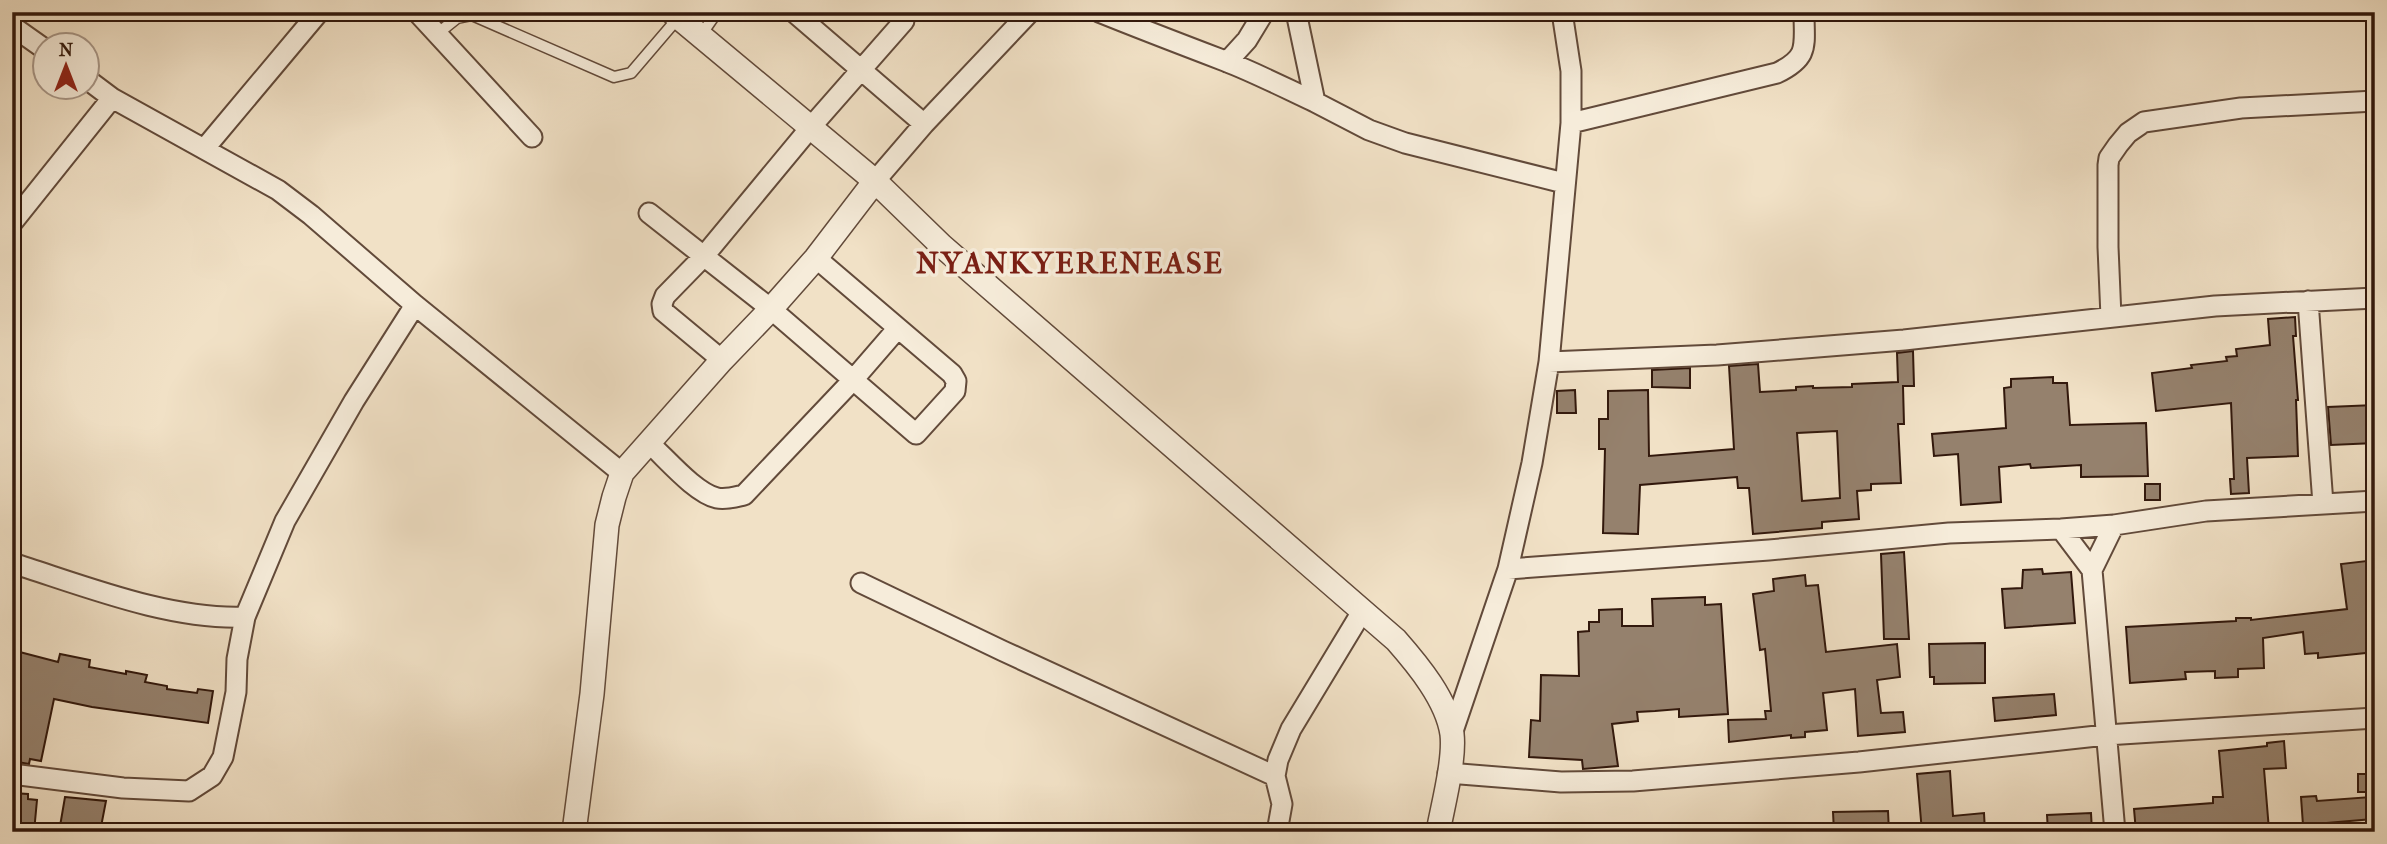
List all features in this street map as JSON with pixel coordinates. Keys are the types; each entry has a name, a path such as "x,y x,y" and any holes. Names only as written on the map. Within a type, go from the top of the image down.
{"street":[{"path":"205,148 319,12"},
{"path":"417,12 532,136"},
{"path":"574,832 592,694 607,525 622,473 816,258 875,181 924,124 1030,12"},
{"path":"1099,12 1155,33 1187,49 1227,62 1369,130 1405,143 1564,183"},
{"path":"1227,62 1247,40 1264,12"},
{"path":"1296,12 1314,102"},
{"path":"1438,832 1452,734 1508,569 1532,463 1549,362 1571,123 1571,71 1562,12"},
{"path":"1571,123 1777,74 1797,62 1801,56 1804,43 1804,12"},
{"path":"795,13 924,124"},
{"path":"675,15 875,181 942,246 1396,640 1429,680 1452,734"},
{"path":"722,360 663,311 665,296 704,256 810,128 904,21"},
{"path":"12,26 32,40"},
{"path":"102,90 289,198 415,305 622,473"},
{"path":"12,223 112,98"},
{"path":"2111,317 2108,165 2109,158 2127,133 2144,122 2241,108 2375,101"},
{"path":"649,213 771,309 916,434 955,391 957,381 816,258"},
{"path":"1549,362 1731,354 1904,340 2215,306 2375,299"},
{"path":"2308,301 2323,504"},
{"path":"12,774 123,788 189,791 212,776 223,757 226,744 236,692 237,659 245,617 285,521 354,401 415,305"},
{"path":"649,443 702,491 716,498 744,495 853,380 898,328"},
{"path":"1508,569 1769,550 1948,533 2061,529 2206,512 2375,501"},
{"path":"2114,524 2092,570 2115,832"},
{"path":"2061,529 2092,570"},
{"path":"12,563 138,603 220,618 245,617"},
{"path":"861,583 1275,776"},
{"path":"1277,832 1283,804 1275,769 1291,729 1363,610"},
{"path":"1448,773 1561,782 1633,781 1859,762 2106,735 2375,718"}],"lane":[{"path":"700,36 717,12"},
{"path":"437,34 457,18 472,15 614,76 631,73 675,15"}],"building":[{"path":"2295,317 2296,336 2293,336 2298,400 2298,456 2247,458 2249,493 2231,494 2230,479 2234,479 2231,403 2156,411 2152,373 2227,361 2226,357 2237,356 2236,349 2270,345 2268,319"},
{"path":"1913,351 1914,386 1903,386 1904,424 1898,424 1901,483 1871,484 1871,490 1857,491 1859,519 1822,522 1822,528 1753,534 1749,488 1738,488 1737,477 1640,485 1638,534 1603,533 1605,449 1599,449 1599,419 1608,419 1608,391 1648,390 1649,456 1734,449 1729,366 1758,364 1760,392 1813,386 1852,387 1852,384 1898,382 1897,353","holes":["1837,431 1840,498 1802,501 1797,433"]},
{"path":"1690,368 1690,388 1652,387 1652,370"},
{"path":"2053,377 2053,383 2067,383 2070,425 2146,423 2148,476 2081,477 2081,465 2031,468 2030,464 1999,467 2001,502 1961,505 1958,454 1934,456 1932,434 2006,428 2004,388 2011,387 2011,379"},
{"path":"1575,390 1576,413 1557,413 1557,391"},
{"path":"2375,405 2375,443 2331,445 2328,407"},
{"path":"2145,484 2160,484 2160,500 2145,500"},
{"path":"1904,552 1909,639 1884,639 1881,554"},
{"path":"2375,560 2375,652 2318,658 2318,653 2305,654 2303,632 2263,638 2264,668 2238,669 2238,677 2215,678 2215,671 2185,672 2186,679 2130,683 2126,627 2236,621 2236,618 2251,620 2347,609 2341,564"},
{"path":"2042,569 2043,574 2071,572 2075,623 2005,628 2002,589 2022,588 2023,570"},
{"path":"1805,575 1806,586 1818,585 1826,652 1897,644 1900,677 1877,680 1881,713 1903,712 1905,732 1858,736 1855,689 1823,693 1827,730 1805,732 1805,737 1791,738 1791,735 1729,742 1728,720 1766,719 1765,711 1771,711 1765,649 1760,650 1753,594 1774,591 1773,579"},
{"path":"1705,597 1705,605 1721,604 1728,714 1679,717 1679,709 1637,712 1638,721 1612,724 1618,766 1583,769 1582,760 1529,757 1531,720 1540,721 1541,675 1579,676 1578,632 1589,631 1589,622 1599,622 1599,610 1622,609 1622,626 1653,626 1652,599"},
{"path":"1985,643 1985,683 1934,684 1934,677 1930,677 1929,644"},
{"path":"12,650 58,662 60,654 90,660 89,667 147,675 145,682 167,686 167,689 197,693 198,689 213,691 208,723 54,699 41,761 30,759 29,764 12,761"},
{"path":"2054,694 2056,715 1995,721 1993,698"},
{"path":"2284,741 2286,768 2264,769 2269,830 2136,832 2134,809 2213,803 2213,797 2223,797 2219,751 2267,746 2267,743"},
{"path":"1950,771 1953,816 1984,813 1985,832 1922,832 1917,774"},
{"path":"2358,774 2374,774 2374,792 2358,792"},
{"path":"12,793 28,794 28,799 37,800 34,832 12,830"},
{"path":"2316,796 2317,801 2371,797 2373,819 2303,825 2301,797"},
{"path":"65,797 106,801 100,832 59,832"},
{"path":"1888,811 1889,832 1834,832 1833,812"},
{"path":"2091,813 2092,832 2048,832 2047,815"}],"district":[{"name":"NYANKYERENEASE","path":"1070,263"}]}
